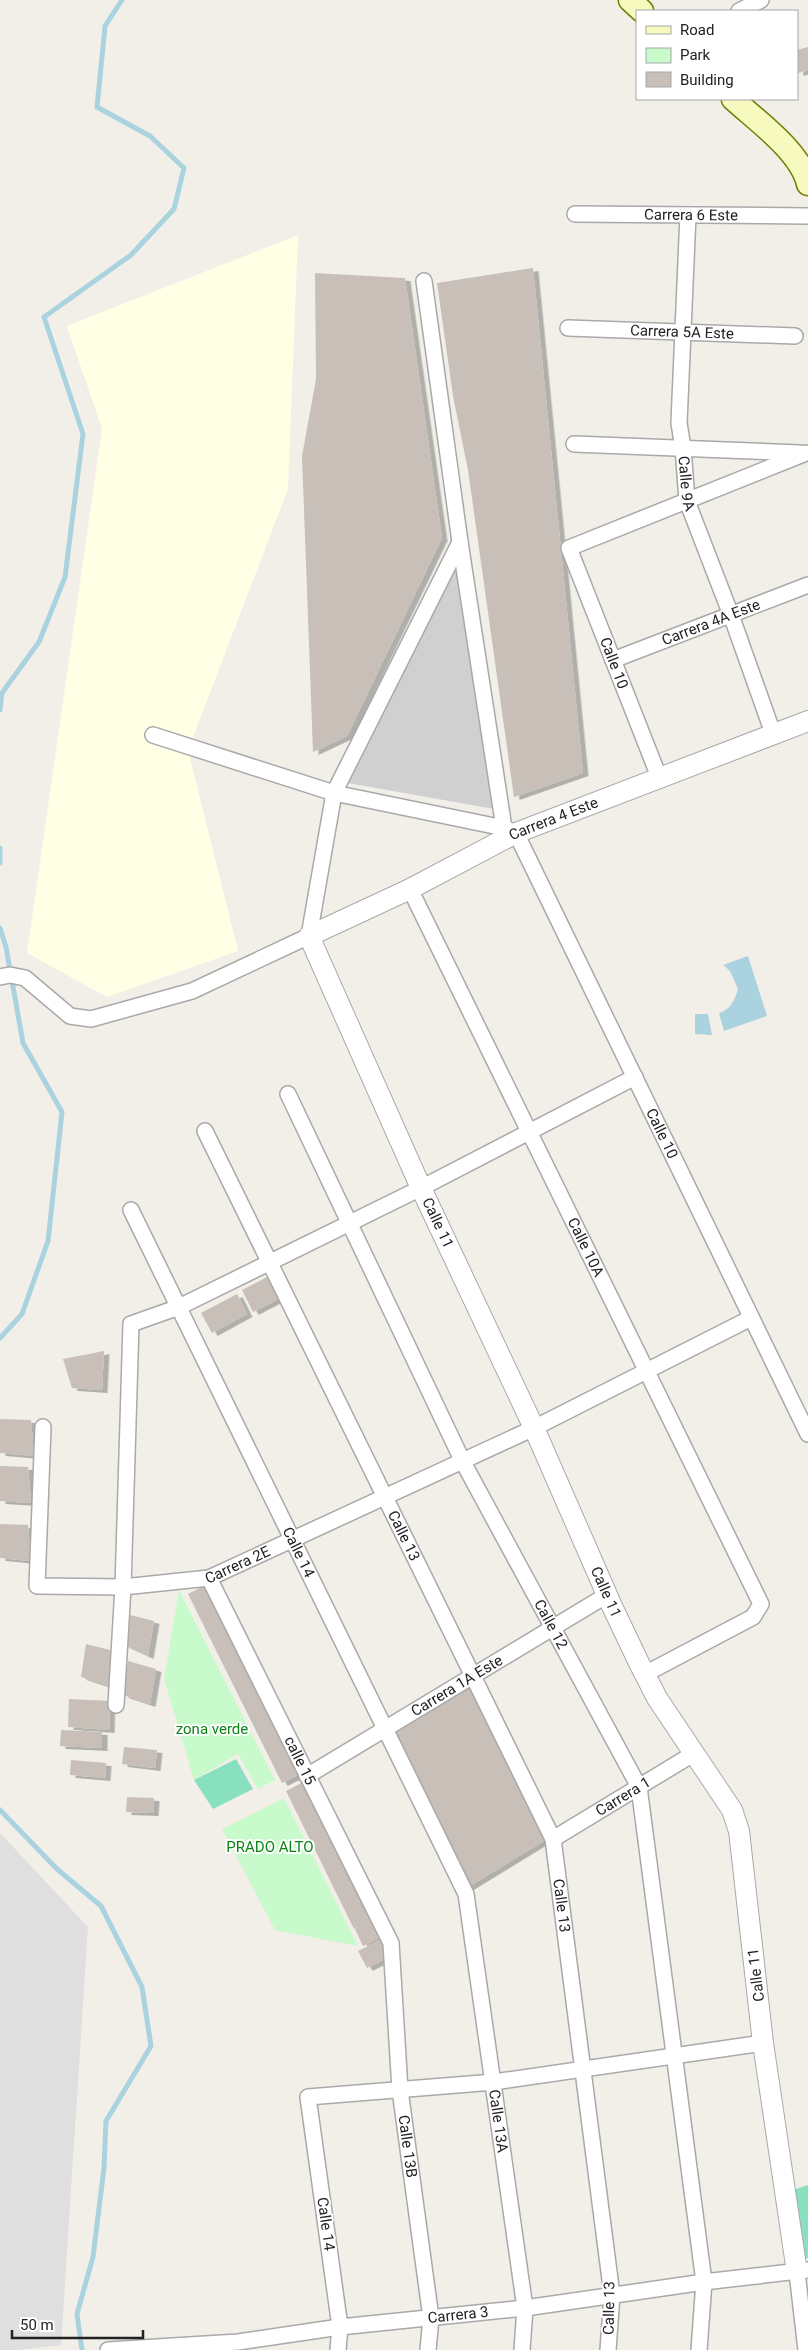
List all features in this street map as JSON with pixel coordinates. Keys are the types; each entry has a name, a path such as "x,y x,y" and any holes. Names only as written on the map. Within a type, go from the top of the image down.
{"main road":[{"path":"630,0 641,10"},
{"path":"734,100 796,158 806,174 808,184"}],"street":[{"path":"741,10 761,0"},
{"name":"Carrera 6 Este","path":"575,214 808,216"},
{"name":"Calle 9A","path":"688,215 679,423 687,500 731,615 774,736"},
{"name":"Calle 10","path":"424,280 460,542 510,831 635,1077 808,1434"},
{"name":"Carrera 5A Este","path":"568,328 795,336"},
{"path":"574,444 806,453 687,500"},
{"name":"Calle 10","path":"658,777 569,548 687,500"},
{"path":"0,977 10,975 25,978 70,1016 91,1019 192,991 309,936 334,793 460,542"},
{"name":"Carrera 4A Este","path":"613,660 808,585"},
{"name":"Carrera 4 Este","path":"309,936 410,889 510,831 774,736 808,721"},
{"path":"153,735 334,793 510,831"},
{"name":"Calle 10A","path":"410,889 761,1604 753,1617 645,1674"},
{"name":"Calle 11","path":"309,936 421,1188 534,1428 607,1595 645,1674 657,1698 732,1810 739,1831 763,2043 803,2271"},
{"path":"116,1705 123,1586 131,1324 179,1307 421,1188 635,1077"},
{"name":"Calle 12","path":"288,1094 463,1462 639,1787"},
{"name":"Calle 13","path":"205,1131 553,1839 612,2295 608,2350"},
{"name":"Calle 14","path":"131,1210 466,1894"},
{"name":"Carrera 2E","path":"42,1427 37,1586 123,1586 209,1578 294,1541 463,1462 752,1318"},
{"name":"calle 15","path":"209,1578 391,1943"},
{"name":"Carrera 1A Este","path":"307,1776 607,1595"},
{"name":"Carrera 1","path":"553,1839 693,1754"},
{"path":"639,1787 704,2282 699,2350"},
{"name":"Calle 13A","path":"466,1894 526,2308 522,2350"},
{"name":"Calle 13B","path":"391,1943 400,2090 431,2318 428,2350"},
{"path":"400,2090 494,2082 763,2043"},
{"name":"Calle 14","path":"338,2350 340,2327 308,2097 400,2090"},
{"path":"803,2271 806,2350"},
{"name":"Carrera 3","path":"108,2350 238,2346 340,2327 526,2308 704,2282 803,2271"}],"shaded area":[{"path":"298,235 288,489 188,750 238,951 107,997 27,953 102,429 67,326"},
{"path":"458,557 500,810 342,782"},
{"path":"0,1833 88,1927 61,2345 18,2350 0,2350"}],"green space":[{"name":"zona verde","path":"179,1590 275,1780 258,1789 238,1754 194,1780 164,1679"},
{"path":"236,1759 253,1789 213,1809 194,1780"},
{"name":"PRADO ALTO","path":"284,1798 358,1946 275,1930 222,1829"},
{"path":"808,2185 808,2258 797,2260 790,2191"}],"water":[{"path":"748,956 767,1016 724,1031 719,1013 726,1010 731,1004 738,989 730,971 723,965"},
{"path":"695,1014 708,1014 712,1035 695,1034"}],"building":[{"path":"808,47 808,70 798,73 798,50"},
{"path":"533,268 583,773 514,797 468,470 453,396 437,283"},
{"path":"315,273 405,278 442,538 347,736 313,752 302,456 316,379"},
{"path":"269,1276 280,1298 253,1312 242,1290"},
{"path":"237,1294 247,1314 212,1333 201,1313"},
{"path":"104,1351 102,1390 72,1388 63,1359"},
{"path":"0,1419 31,1420 34,1456 0,1453"},
{"path":"0,1466 28,1467 31,1503 0,1501"},
{"path":"0,1524 28,1525 31,1561 0,1558"},
{"path":"209,1583 304,1772 282,1783 188,1594"},
{"path":"126,1614 154,1621 148,1656 124,1645"},
{"path":"86,1644 114,1651 108,1686 81,1677"},
{"path":"128,1661 156,1669 150,1704 123,1695"},
{"path":"473,1678 550,1837 465,1889 387,1730"},
{"path":"69,1699 110,1701 109,1730 68,1727"},
{"path":"61,1730 102,1732 102,1748 60,1746"},
{"path":"124,1747 157,1750 155,1768 122,1764"},
{"path":"71,1760 106,1763 105,1778 70,1775"},
{"path":"307,1780 385,1935 363,1946 355,1929 362,1925 354,1929 286,1791"},
{"path":"127,1797 154,1798 153,1813 126,1812"},
{"path":"380,1940 389,1957 367,1968 358,1951"}],"waterway":[{"path":"0,710 2,693 39,642 65,577 83,434 44,317 131,255 174,209 184,168 150,136 97,107 105,26 122,0"},
{"path":"0,848 0,863"},
{"path":"0,928 6,947 23,1043 62,1112 48,1241 22,1314 0,1338"},
{"path":"0,1810 57,1869 101,1906 142,1987 151,2046 106,2121 104,2168 93,2257 77,2314 82,2350"}]}
